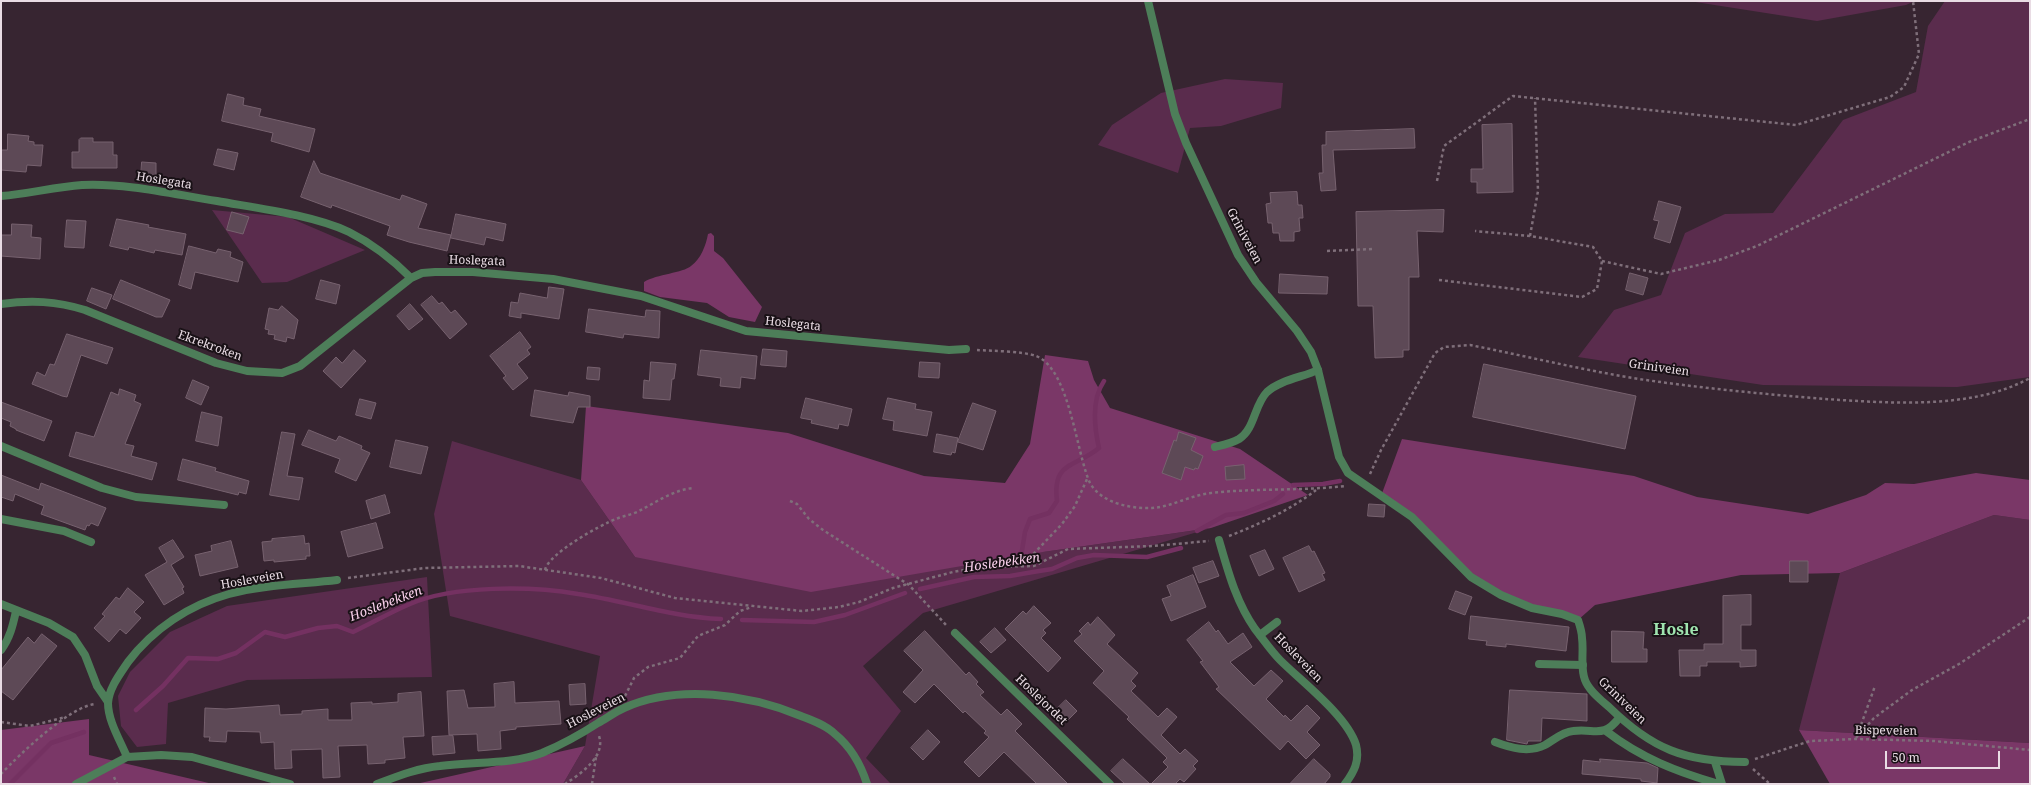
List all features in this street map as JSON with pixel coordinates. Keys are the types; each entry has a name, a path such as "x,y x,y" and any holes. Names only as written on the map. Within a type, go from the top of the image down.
{"street":[{"name":"Griniveien","path":"1148,1 1175,114 1199,171 1238,255 1256,282 1297,331 1311,352 1318,370 1339,457 1348,473 1412,517 1471,577 1501,595 1532,608 1562,614 1578,620 1582,637 1584,680 1593,692 1619,718 1636,732 1657,745 1682,755 1715,762 1745,762"},
{"name":"Hoslegata","path":"1,196 82,185 136,188 264,209 315,221 347,231 393,259 411,278 422,273 473,272 553,280 641,296 746,331 941,349 966,349"},
{"name":"Ekrekroken","path":"1,304 22,301 62,303 85,310 216,363 247,371 282,373 300,366 411,278"},
{"path":"1215,448 1233,442 1244,435 1250,427 1257,407 1268,391 1318,370"},
{"path":"1,446 102,488 136,497 224,505"},
{"path":"1,519 64,531 91,542"},
{"name":"Hosleveien","path":"1219,540 1234,593 1260,635 1279,659 1349,729 1356,746 1357,758 1354,771 1345,784"},
{"name":"Hosleveien","path":"108,702 114,685 137,651 151,636 165,625 197,606 229,594 337,580"},
{"path":"1,604 49,623 73,638 85,655 96,686 108,702 112,723 127,757"},
{"path":"1,650 7,642 12,630 16,611"},
{"path":"1260,635 1277,622"},
{"name":"Hoslejordet","path":"955,633 1110,784"},
{"path":"1539,664 1583,665"},
{"name":"Hosleveien","path":"377,784 417,769 509,761 542,753 596,725 624,708 658,698 690,694 717,695 751,699 780,707 812,720 834,732 851,750 867,784"},
{"path":"1495,742 1512,749 1533,749 1545,745 1555,738 1572,731 1606,731 1613,726 1619,718"},
{"path":"1606,731 1634,751 1682,773 1720,784 1715,762"},
{"path":"76,784 127,757 161,755 192,757 290,784"}],"path":[{"path":"1438,181 1444,146 1513,96 1796,125 1890,97 1904,87 1919,54 1913,1"},
{"path":"1530,236 1538,191 1535,98"},
{"path":"1475,231 1530,236 1593,247 1602,260 1661,274 1719,260 1757,246 1969,142 2030,119"},
{"path":"1327,251 1373,249"},
{"path":"1439,280 1582,297 1597,289 1602,260"},
{"name":"Griniveien","path":"1362,484 1369,476 1381,450 1435,353 1444,347 1470,345 1638,378 1768,395 1864,402 1957,402 2014,387 2030,378"},
{"path":"966,349 1034,355 1043,360 1053,372 1065,395 1088,478 1094,491 1113,502 1126,506 1153,508 1209,493 1235,490 1316,489 1362,484"},
{"path":"1021,567 1062,524 1075,506 1088,478"},
{"path":"545,570 546,564 562,551 602,525 635,513 682,489 693,488"},
{"path":"337,580 425,568 519,566 601,578 675,598 802,611 839,607 859,602 894,588 952,572 982,567 1034,566 1068,549 1153,546 1219,540 1259,524 1299,503 1316,489"},
{"path":"790,501 797,504 809,519 824,530 909,585 955,633"},
{"path":"624,708 624,699 634,678 648,667 680,658 698,636 725,625 740,611 752,606"},
{"path":"1856,739 1874,718 1912,690 1960,664 2030,617"},
{"path":"1856,739 1875,686"},
{"path":"1,774 66,717 88,705 108,702"},
{"path":"1,722 30,726 66,717"},
{"path":"592,784 596,757 601,741 596,725"},
{"name":"Bispeveien","path":"1745,762 1810,741 1856,739 1934,741 2030,750"},
{"path":"565,784 580,774 596,757"},
{"path":"1745,762 1770,784"}],"shaded area":[{"path":"1689,1 1915,1 1906,5 1817,21"},
{"path":"1945,1 2030,1 2030,377 1957,387 1763,385 1578,357 1614,310 1661,295 1685,233 1725,214 1773,213 1843,120 1916,92 1928,26"},
{"path":"1225,79 1283,83 1281,108 1221,126 1190,128 1178,173 1098,145 1112,125 1161,93"},
{"path":"212,210 288,217 365,250 287,282 262,283"},
{"path":"711,233 714,236 714,251 723,258 762,307 755,322 729,317 707,303 660,297 644,291 644,282 649,279 682,270 695,263 702,252 708,234"},
{"path":"1045,355 1088,361 1094,380 1110,408 1240,449 1308,495 1211,528 1043,552 811,592 635,557 581,480 586,406 788,433 924,476 1005,483 1030,444"},
{"path":"1402,439 1634,476 1697,497 1808,514 1866,495 1885,483 1914,484 1976,473 2030,480 2030,520 1994,515 1840,573 1741,575 1595,605 1578,620 1532,608 1471,577 1412,517 1381,496"},
{"path":"452,441 581,480 635,557 1043,552 1211,528 923,613 863,666 901,711 866,758 891,784 563,784 585,746 600,656 450,616 434,514"},
{"path":"1994,515 2030,520 2030,743 1799,730 1840,573"},
{"path":"427,577 432,677 247,680 168,703 166,744 137,747 121,726 118,696 130,672 170,632 227,606"},
{"path":"89,719 89,755 213,784 1,784 1,730"},
{"path":"1799,730 2030,743 2030,784 1830,784"},
{"path":"585,746 563,784 416,784"}],"building":[{"path":"228,94 244,98 243,105 261,109 259,116 315,129 309,152 271,141 273,133 222,121"},
{"path":"1512,124 1513,192 1477,193 1477,182 1471,182 1471,169 1483,169 1482,125"},
{"path":"1414,129 1415,148 1333,150 1336,190 1321,191 1319,173 1323,173 1322,145 1326,145 1326,132"},
{"path":"8,134 29,136 28,141 34,142 34,145 43,145 41,166 27,165 26,172 1,170 1,150 7,150"},
{"path":"81,138 93,138 93,142 113,142 113,155 117,155 117,168 72,168 72,152 79,152 79,140"},
{"path":"218,149 238,153 234,170 214,165"},
{"path":"314,161 320,173 400,200 402,195 427,204 418,228 451,235 447,251 387,235 390,226 332,205 331,208 301,197"},
{"path":"142,162 156,163 156,178 141,177"},
{"path":"1297,192 1298,205 1302,205 1303,218 1299,218 1300,231 1294,232 1294,241 1280,241 1279,233 1273,233 1272,223 1268,223 1266,204 1271,203 1270,193"},
{"path":"1659,201 1681,207 1670,243 1654,238 1659,221 1654,220"},
{"path":"1444,210 1443,232 1417,231 1419,277 1409,277 1409,350 1403,350 1403,357 1375,358 1373,306 1358,306 1356,212"},
{"path":"232,212 249,217 243,234 227,230"},
{"path":"456,214 506,224 503,241 486,237 484,245 451,238"},
{"path":"117,219 149,225 148,227 186,234 182,255 155,250 154,253 129,247 128,250 110,246"},
{"path":"67,220 86,221 84,248 65,247"},
{"path":"12,224 32,225 31,237 41,238 40,259 1,256 1,235 11,235"},
{"path":"189,246 216,253 218,249 231,252 230,257 243,262 238,282 195,272 191,289 179,285"},
{"path":"1630,273 1648,278 1643,295 1626,290"},
{"path":"1280,274 1328,277 1327,294 1279,293"},
{"path":"121,280 170,300 162,317 156,317 113,299"},
{"path":"321,280 340,285 336,304 316,299"},
{"path":"549,287 564,289 559,319 521,313 521,318 509,316 511,302 518,303 520,293 547,298"},
{"path":"92,288 112,295 106,309 87,301"},
{"path":"432,296 439,304 442,302 451,313 455,310 467,324 450,339 421,305"},
{"path":"410,304 423,319 409,330 397,316"},
{"path":"282,306 298,320 294,339 287,337 286,342 274,339 275,335 268,334 269,330 265,329 269,308 278,310"},
{"path":"589,309 645,317 646,310 660,311 659,338 624,334 623,338 586,332"},
{"path":"520,332 531,347 527,350 530,354 517,364 528,378 513,390 503,378 506,376 490,356"},
{"path":"67,334 113,348 107,364 81,355 67,397 32,384 37,372 45,376 50,364 54,365"},
{"path":"763,349 787,351 786,367 761,365"},
{"path":"354,350 366,361 341,388 323,371 336,357 342,363"},
{"path":"701,350 757,356 755,379 741,377 740,388 720,386 721,378 698,375"},
{"path":"651,362 676,364 674,379 672,379 670,400 643,398 644,380 649,381"},
{"path":"920,362 940,363 939,378 919,377"},
{"path":"1484,364 1636,396 1625,449 1473,417"},
{"path":"588,367 600,368 599,380 587,379"},
{"path":"193,380 209,387 201,405 186,398"},
{"path":"120,389 136,395 134,401 141,404 125,444 134,446 131,456 157,463 152,480 69,456 76,432 94,437 111,392 118,395"},
{"path":"535,390 568,396 569,392 590,396 590,407 578,407 573,423 531,416"},
{"path":"806,398 852,409 848,426 839,424 838,429 811,423 812,420 801,418"},
{"path":"888,398 916,404 915,409 932,412 927,436 893,430 894,421 883,419"},
{"path":"360,399 376,403 371,419 356,415"},
{"path":"1,402 52,421 44,441 16,430 10,426 11,422 1,418"},
{"path":"973,403 996,411 983,450 958,442"},
{"path":"202,412 222,417 218,446 196,441"},
{"path":"309,430 336,441 339,436 362,446 361,449 370,453 356,481 335,472 340,459 302,445"},
{"path":"282,432 295,434 287,476 303,478 299,500 270,495"},
{"path":"1179,432 1196,438 1191,450 1203,456 1198,469 1195,468 1194,470 1185,467 1181,480 1162,473 1174,440 1176,441"},
{"path":"937,434 958,438 955,453 952,452 951,455 934,452"},
{"path":"396,440 428,447 421,474 390,467"},
{"path":"183,459 216,468 215,471 249,481 246,494 239,492 238,495 178,480"},
{"path":"1244,465 1245,479 1226,480 1225,467"},
{"path":"1,475 39,490 41,483 106,508 98,526 91,523 89,526 87,525 85,530 41,514 44,506 15,494 13,501 1,497"},
{"path":"385,495 390,513 371,519 366,501"},
{"path":"1369,504 1385,505 1384,517 1368,516"},
{"path":"376,523 383,548 348,557 341,532"},
{"path":"304,536 305,544 309,543 310,556 306,556 306,559 274,562 274,560 264,561 262,542 272,541 272,539"},
{"path":"173,540 184,557 171,565 184,587 182,588 184,593 164,605 145,575 167,562 159,548"},
{"path":"231,541 238,567 200,576 195,555 212,551 211,546"},
{"path":"1309,546 1312,552 1314,551 1325,573 1322,574 1325,580 1299,592 1283,558"},
{"path":"1265,550 1274,569 1259,576 1250,556"},
{"path":"1213,561 1219,576 1199,583 1193,568"},
{"path":"1790,561 1808,561 1808,582 1790,582"},
{"path":"1193,575 1206,607 1171,621 1162,599 1171,596 1167,586"},
{"path":"128,588 144,602 134,612 141,618 126,634 120,629 109,642 94,628 105,616 102,614 116,597 119,599"},
{"path":"1456,591 1472,597 1465,615 1449,609"},
{"path":"1751,595 1751,625 1741,625 1741,650 1756,650 1756,666 1740,667 1740,662 1707,662 1707,666 1700,666 1700,676 1680,676 1679,650 1704,650 1704,644 1723,644 1723,596"},
{"path":"1034,606 1051,623 1043,630 1046,633 1041,638 1061,658 1048,672 1005,629 1023,611 1026,614"},
{"path":"1471,616 1569,627 1566,651 1506,644 1506,647 1486,645 1487,641 1469,639"},
{"path":"1098,617 1115,635 1107,644 1138,673 1131,681 1136,686 1131,691 1158,717 1167,708 1177,717 1161,735 1180,754 1185,749 1198,761 1193,766 1196,769 1184,782 1180,779 1175,784 1151,784 1168,767 1163,762 1167,758 1127,719 1129,717 1093,683 1104,671 1074,641 1082,634 1079,631 1088,622 1090,625"},
{"path":"1209,622 1216,632 1218,630 1228,644 1243,633 1252,647 1230,662 1254,686 1271,670 1283,681 1266,699 1284,717 1285,715 1291,721 1307,705 1320,718 1307,732 1320,745 1306,759 1288,741 1280,750 1216,689 1219,687 1200,662 1203,661 1187,640"},
{"path":"995,628 1006,640 991,653 980,642"},
{"path":"925,631 966,675 969,672 978,682 976,684 984,692 980,695 1001,715 1007,709 1022,724 1015,731 1068,784 1037,784 1004,752 979,777 964,762 989,737 984,733 986,731 965,711 963,713 934,684 915,703 903,692 923,670 904,651"},
{"path":"1612,631 1644,632 1643,649 1647,649 1647,662 1612,662"},
{"path":"42,634 57,646 13,700 1,691 1,670 28,637 34,643"},
{"path":"514,682 515,703 559,701 561,724 516,727 516,729 500,731 501,749 478,751 477,734 449,735 447,691 464,690 468,708 495,707 494,684"},
{"path":"585,684 586,704 570,705 569,685"},
{"path":"1510,690 1587,694 1587,721 1542,718 1541,741 1528,741 1527,744 1507,740"},
{"path":"421,692 424,736 403,737 405,758 385,760 385,763 368,764 367,745 338,746 340,777 323,778 322,749 291,750 292,768 275,769 274,742 261,743 260,732 227,731 226,742 209,741 210,737 204,737 205,708 226,709 279,705 280,715 302,714 302,711 328,709 328,720 352,720 351,703 372,702 372,704 398,702 398,694"},
{"path":"1066,700 1077,711 1065,723 1054,712"},
{"path":"928,730 940,742 923,760 911,748"},
{"path":"453,736 455,753 433,755 432,737"},
{"path":"1123,759 1150,784 1125,784 1111,771"},
{"path":"1314,759 1330,774 1330,777 1324,784 1290,784"},
{"path":"1600,759 1647,763 1658,768 1657,783 1641,781 1641,779 1582,774 1583,760 1600,762"}],"waterway":[{"path":"1020,563 1025,532 1030,519 1049,513 1057,501 1056,488 1058,479 1062,472 1067,467 1099,448 1095,422 1095,405 1097,396 1104,381"},
{"name":"Hoslebekken","path":"1293,485 1323,484 1340,481"},
{"name":"Hoslebekken","path":"1197,531 1226,515 1244,513 1274,501 1283,494"},
{"name":"Hoslebekken","path":"920,589 974,577 1010,576 1052,569 1077,558 1094,555 1147,557 1181,548"},
{"name":"Hoslebekken","path":"136,710 163,686 188,658 218,659 236,653 265,632 285,637 318,628 337,626 353,632 410,604 448,593 493,589 559,591 667,612 703,618 721,619"},
{"name":"Hoslebekken","path":"742,620 814,622 845,615 905,593"},
{"name":"Hoslebekken","path":"10,784 51,743 84,732"}],"district":[{"name":"Hosle","path":"1676,630"}]}
